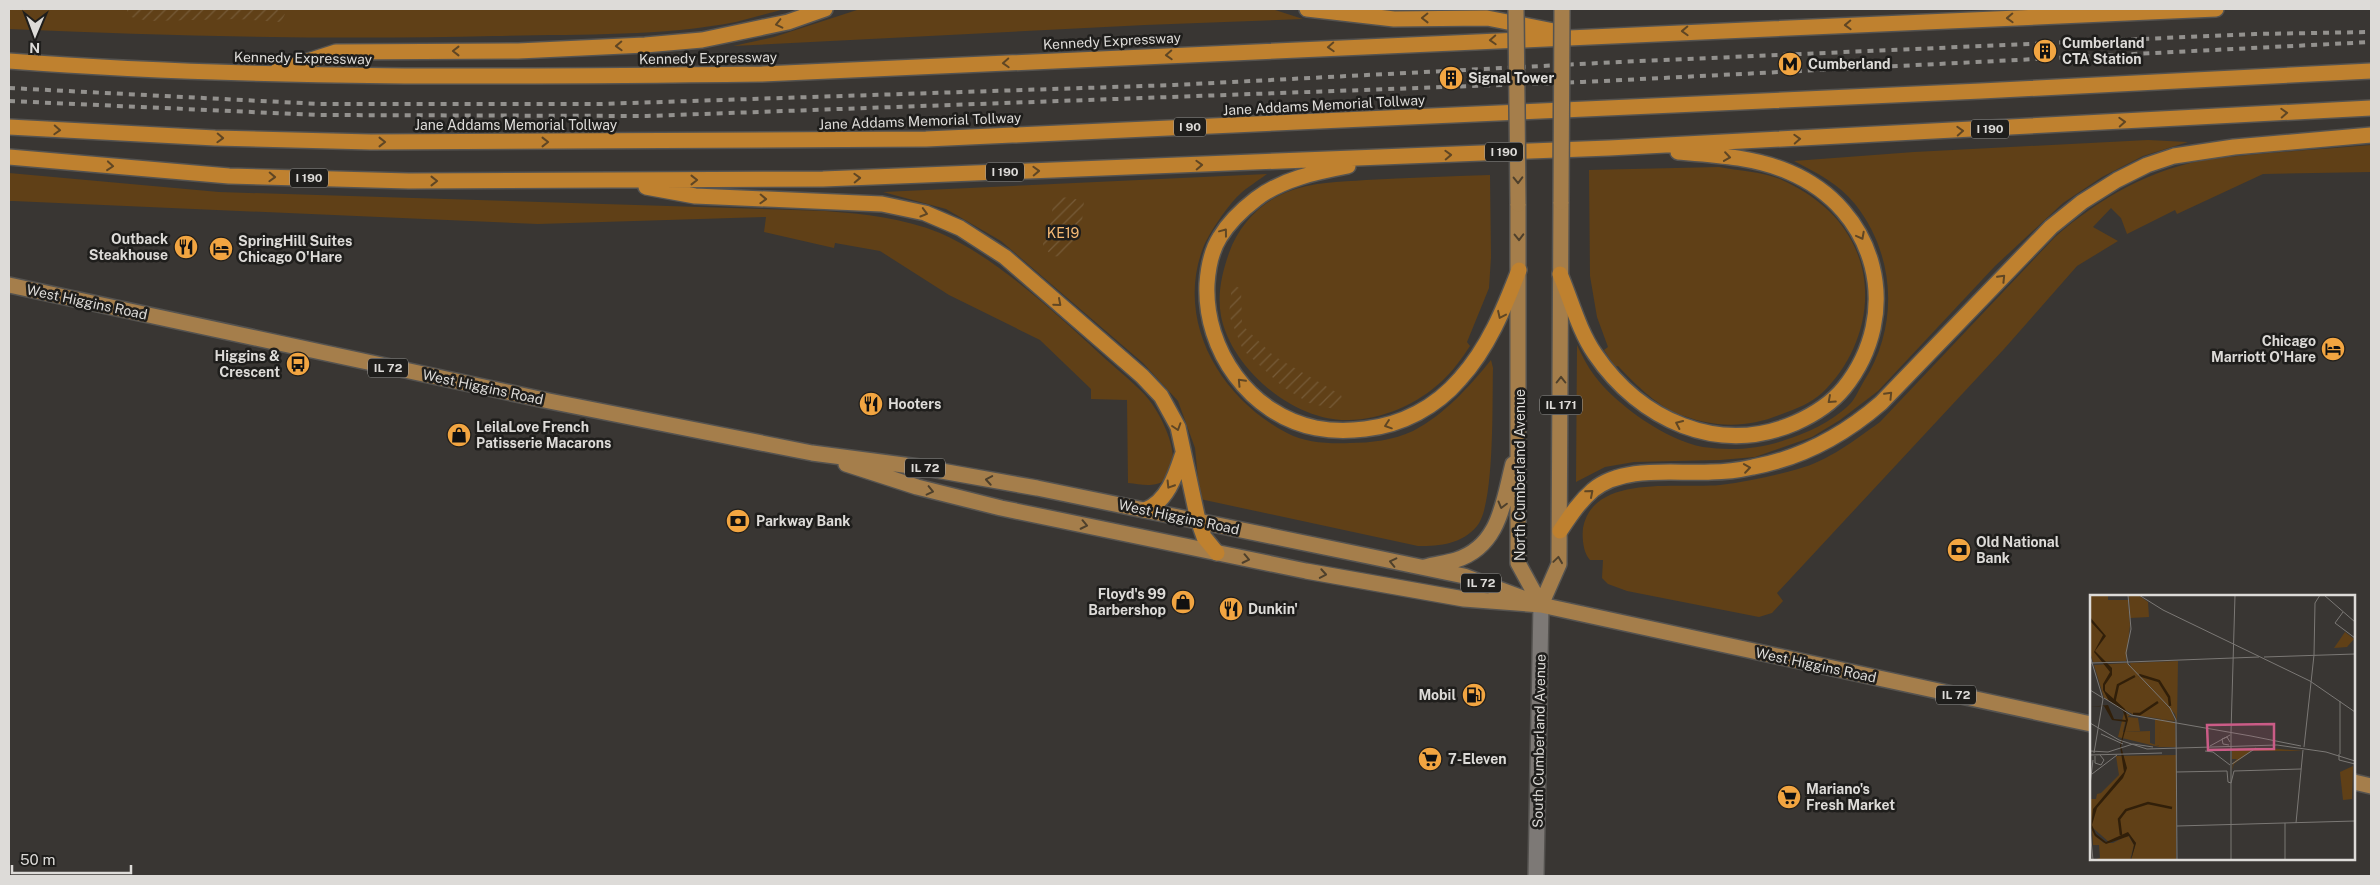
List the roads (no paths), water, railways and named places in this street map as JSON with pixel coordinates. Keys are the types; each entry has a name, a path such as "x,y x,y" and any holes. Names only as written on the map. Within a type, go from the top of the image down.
{"highway":[{"path":"266,75 336,52 518,51 645,45 702,40 788,22 825,9"},
{"path":"1307,9 1394,19 1487,18 1577,36"},
{"name":"Kennedy Expressway","path":"9,61 87,67 266,75 548,76 762,74 1577,36 2216,9"},
{"name":"Jane Addams Memorial Tollway","path":"9,127 215,138 371,142 926,139 2000,91 2371,71"},
{"name":"I 190","path":"9,158 229,176 409,181 823,179 1609,148 2371,108"},
{"path":"1560,531 1577,505 1595,489 1612,480 1632,475 1713,472 1753,467 1789,458 1822,444 1855,425 1887,397 2051,227 2082,202 2116,180 2147,165 2201,150 2371,135"},
{"path":"1560,274 1585,336 1609,372 1631,394 1667,418 1688,428 1708,434 1754,436 1808,417 1826,405 1843,389 1856,370 1868,344 1876,315 1875,279 1870,252 1856,227 1840,206 1817,186 1789,172 1743,160 1665,151 1609,148"},
{"path":"1399,157 1332,169 1276,187 1258,197 1243,210 1219,238 1211,258 1208,278 1206,299 1210,326 1226,364 1252,394 1270,408 1316,428 1348,431 1384,427 1426,409 1460,379 1477,356 1494,330 1519,270"},
{"path":"610,181 695,196 882,204 926,213 960,228 1005,257 1142,376 1161,396 1171,410 1178,427 1198,520 1204,537 1217,552"},
{"path":"1145,510 1156,506 1164,495 1174,479 1184,451"}],"main road":[{"name":"North Cumberland Avenue","path":"1516,9 1519,270 1518,563 1541,605"},
{"name":"IL 171","path":"1541,605 1559,564 1562,9"},
{"name":"West Higgins Road","path":"9,285 473,386 812,453 919,467 1198,520 1464,576 1541,605"},
{"path":"1419,568 1458,559 1480,547 1497,526 1519,441"},
{"name":"West Higgins Road","path":"812,453 917,487 1001,508 1306,572 1464,599 1541,605 2090,724"},
{"path":"2355,782 2371,786"}],"street":[{"name":"South Cumberland Avenue","path":"1536,876 1541,605"}],"railway":[{"path":"9,88 320,104 600,104 1174,85 1619,62 2255,34 2371,32"},
{"path":"9,101 318,115 647,116 1583,82 2371,42"}],"place":[{"name":"Cumberland CTA Station","path":"2045,51"},
{"name":"Cumberland","path":"1790,64"},
{"name":"Signal Tower","path":"1451,78"},
{"name":"Outback Steakhouse","path":"186,247"},
{"name":"SpringHill Suites Chicago O'Hare","path":"221,249"},
{"name":"Chicago Marriott O'Hare","path":"2333,349"},
{"name":"Higgins & Crescent","path":"298,364"},
{"name":"Hooters","path":"871,404"},
{"name":"LeilaLove French Patisserie Macarons","path":"459,435"},
{"name":"Parkway Bank","path":"738,521"},
{"name":"Old National Bank","path":"1959,550"},
{"name":"Floyd's 99 Barbershop","path":"1183,602"},
{"name":"Dunkin'","path":"1231,609"},
{"name":"Mobil","path":"1474,695"},
{"name":"7-Eleven","path":"1430,759"},
{"name":"Mariano's Fresh Market","path":"1789,797"}],"park label":[{"name":"KE19","path":"1063,233"}]}
